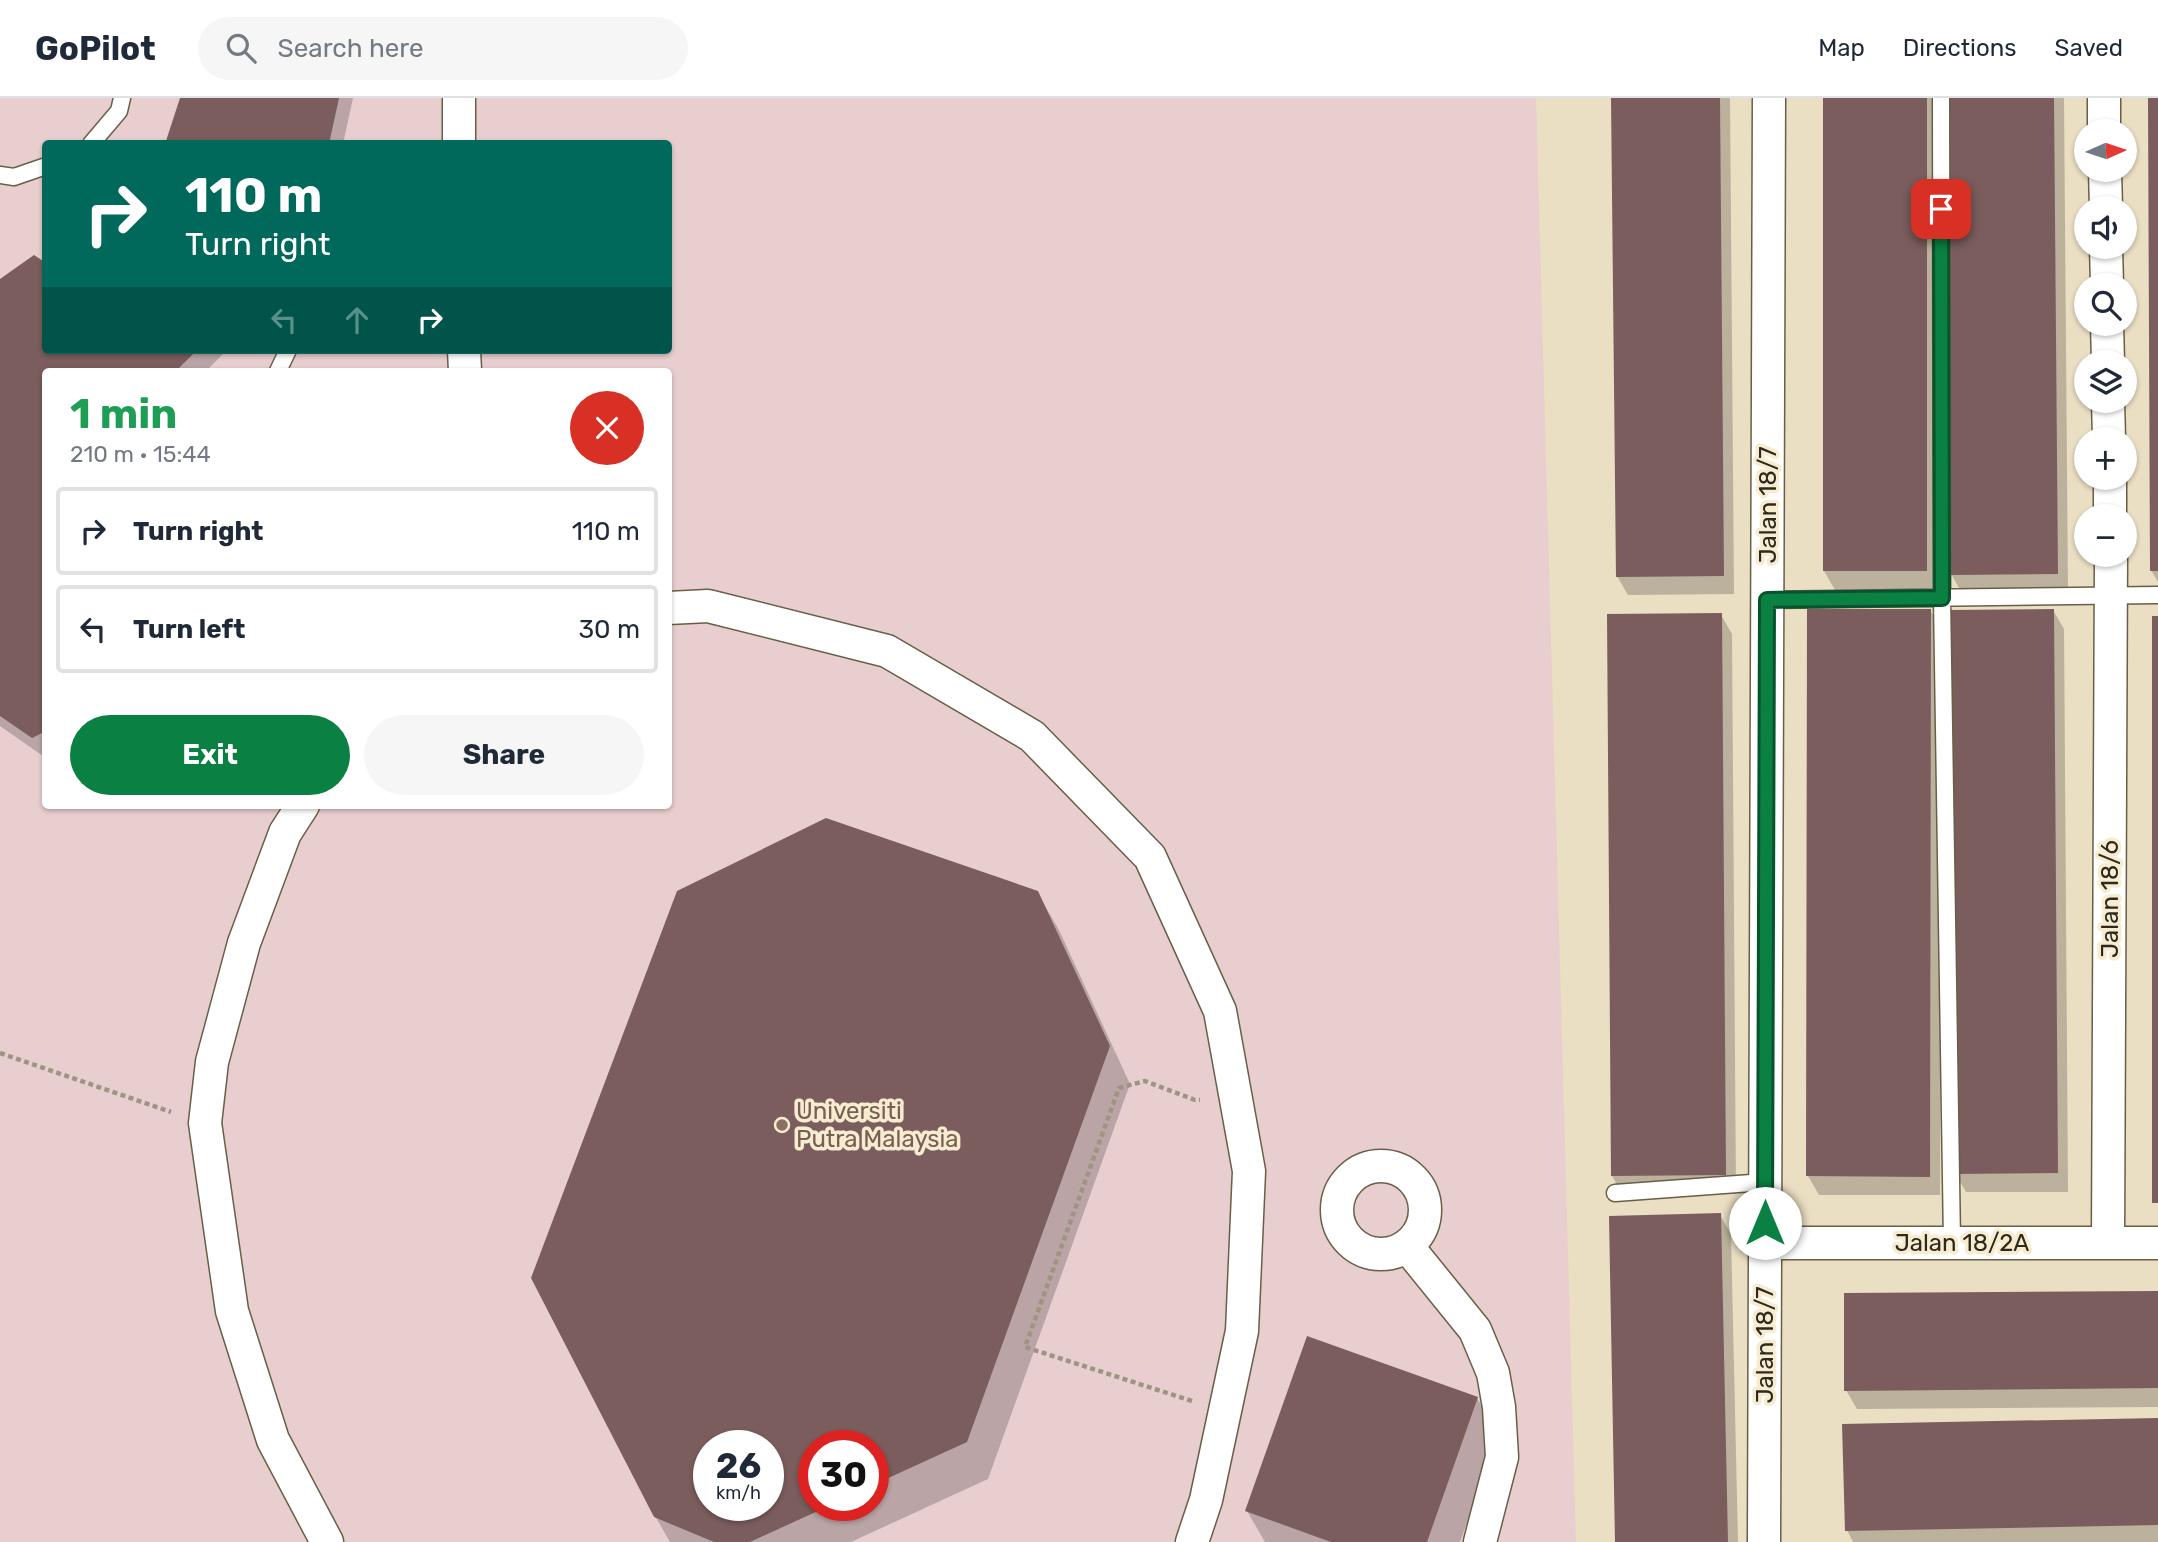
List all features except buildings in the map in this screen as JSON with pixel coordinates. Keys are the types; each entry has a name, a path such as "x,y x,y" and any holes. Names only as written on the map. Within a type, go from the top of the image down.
{"street":[{"path":"459,98 459,140"},
{"name":"Jalan 18/7","path":"1764,1542 1769,98"},
{"path":"2104,98 2104,119"},
{"name":"Jalan 18/6","path":"2108,1243 2111,567"},
{"path":"672,608 708,606 887,651 1032,736 1150,857 1220,1011 1249,1171 1242,1331 1206,1500 1192,1542"},
{"path":"300,809 285,833 244,943 212,1062 205,1123 232,1311 272,1440 327,1542"},
{"name":"Jalan 18/2A","path":"1765,1244 2158,1242"},
{"path":"1407,1246 1475,1330 1493,1373 1499,1407 1502,1457 1480,1542"}],"lane":[{"path":"94,140 119,111 122,98"},
{"path":"1941,98 1942,598 1952,1242"},
{"path":"0,175 14,177 42,167"},
{"path":"1767,600 2158,595"},
{"path":"1615,1193 1765,1182"}],"path":[{"path":"0,1053 205,1123"},
{"path":"1225,1412 1025,1347 1119,1087 1145,1081 1195,1100 1236,1099"}],"shaded area":[{"name":"Universiti Putra Malaysia","path":"0,98 1536,98 1576,1542 0,1542"}],"place":[{"name":"Universiti Putra Malaysia","path":"782,1125"}],"route":[{"path":"1765,1223 1767,600 1942,598 1941,209"}]}
